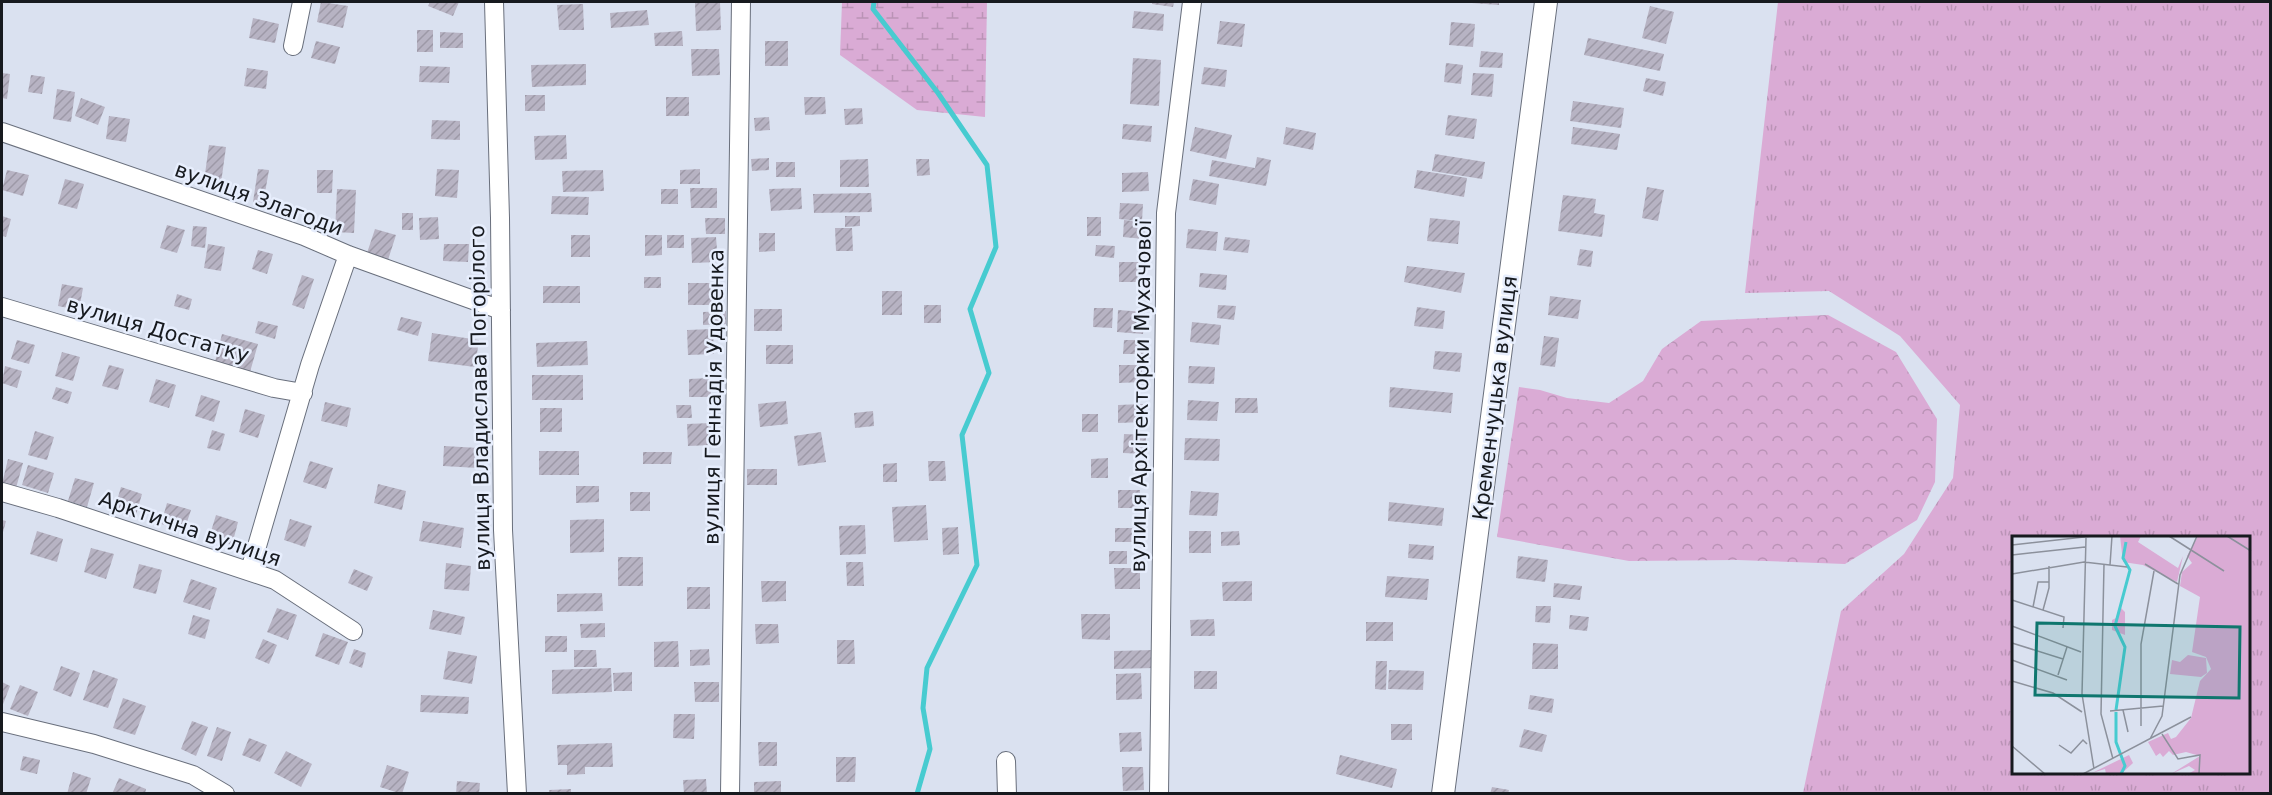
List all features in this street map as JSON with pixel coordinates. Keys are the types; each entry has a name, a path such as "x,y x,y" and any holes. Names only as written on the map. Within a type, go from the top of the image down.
{"street":[{"path":"293,46 302,2"},
{"name":"вулиця Владислава Погорілого","path":"494,2 504,530 517,794"},
{"name":"вулиця Геннадія Удовенка","path":"730,794 741,2"},
{"name":"вулиця Архітекторки Мухачової","path":"1159,794 1166,213 1192,2"},
{"name":"Кременчуцька вулиця","path":"1443,794 1546,2"},
{"name":"вулиця Злагоди","path":"2,132 304,236 348,255 501,310"},
{"path":"250,570 310,365 348,255"},
{"name":"вулиця Достатку","path":"2,307 274,388 303,393"},
{"name":"Арктична вулиця","path":"2,492 250,570 275,580 353,631"},
{"path":"2,722 94,744 193,775 225,794"},
{"path":"1006,761 1006,794"}],"green space":[{"path":"842,2 987,2 985,117 917,110 840,55"},
{"path":"1778,2 2270,2 2270,793 1803,793 1841,611 1904,554 1953,478 1960,405 1900,336 1829,291 1745,293"},
{"path":"1828,315 1896,352 1937,419 1935,482 1917,520 1845,564 1737,560 1629,561 1497,537 1519,387 1567,398 1609,403 1643,381 1662,349 1701,321"}],"building":[{"path":"321,2 348,6 343,28 317,22"},
{"path":"430,2 459,2 453,16 428,6"},
{"path":"720,2 721,30 696,31 695,3"},
{"path":"1152,2 1174,2 1173,7 1152,4"},
{"path":"1499,2 1499,5 1472,3"},
{"path":"583,4 584,30 559,30 557,5"},
{"path":"1650,6 1674,12 1666,44 1642,38"},
{"path":"647,10 649,25 611,28 610,13"},
{"path":"1134,11 1164,14 1163,31 1132,28"},
{"path":"253,18 279,24 275,43 249,38"},
{"path":"1220,21 1245,24 1242,47 1217,44"},
{"path":"1451,22 1475,24 1473,47 1449,45"},
{"path":"417,30 433,30 433,52 417,52"},
{"path":"682,31 683,46 655,46 654,33"},
{"path":"440,32 463,33 463,48 440,48"},
{"path":"1588,38 1664,54 1660,71 1584,55"},
{"path":"316,41 340,47 335,64 311,58"},
{"path":"765,41 788,41 788,66 765,66"},
{"path":"691,49 719,49 720,75 692,76"},
{"path":"1481,51 1503,53 1502,68 1479,67"},
{"path":"1133,58 1161,60 1159,106 1130,104"},
{"path":"1446,63 1463,65 1461,84 1444,82"},
{"path":"586,64 586,85 532,87 531,65"},
{"path":"420,66 450,67 449,83 419,82"},
{"path":"1204,67 1227,70 1225,87 1201,84"},
{"path":"247,68 268,71 266,89 244,86"},
{"path":"2,73 10,74 7,99 2,98"},
{"path":"1473,73 1494,74 1492,97 1471,95"},
{"path":"31,75 45,77 42,94 28,92"},
{"path":"1646,78 1666,82 1663,96 1643,91"},
{"path":"57,89 75,92 71,122 53,119"},
{"path":"525,95 545,95 545,111 525,111"},
{"path":"666,97 689,97 689,116 666,116"},
{"path":"804,97 825,97 826,114 805,115"},
{"path":"81,98 105,107 98,125 75,116"},
{"path":"1573,101 1624,108 1621,128 1570,121"},
{"path":"862,108 863,124 845,125 844,109"},
{"path":"1448,115 1477,119 1474,139 1445,135"},
{"path":"109,116 130,119 126,142 106,139"},
{"path":"769,117 770,130 755,131 754,118"},
{"path":"432,120 460,121 460,140 431,139"},
{"path":"1123,124 1152,126 1151,142 1122,139"},
{"path":"1195,127 1232,135 1226,159 1190,151"},
{"path":"1286,127 1316,133 1313,150 1283,144"},
{"path":"1573,127 1620,134 1617,150 1571,144"},
{"path":"566,135 567,159 535,160 534,136"},
{"path":"209,145 226,147 221,183 204,181"},
{"path":"1435,154 1485,162 1482,179 1432,171"},
{"path":"1257,157 1271,160 1266,186 1209,176 1212,160 1255,168"},
{"path":"769,158 769,170 752,171 751,159"},
{"path":"868,159 869,187 840,187 840,160"},
{"path":"916,159 929,159 930,175 917,176"},
{"path":"776,162 795,162 795,177 776,177"},
{"path":"258,169 269,170 263,204 253,202"},
{"path":"437,169 459,170 457,198 435,196"},
{"path":"700,169 700,184 680,184 680,170"},
{"path":"7,170 29,175 23,196 2,190"},
{"path":"317,170 333,170 332,193 317,193"},
{"path":"603,170 604,191 563,192 562,171"},
{"path":"1417,170 1467,178 1464,197 1414,188"},
{"path":"1148,172 1149,191 1122,192 1122,173"},
{"path":"65,179 84,184 77,209 58,204"},
{"path":"1193,179 1219,184 1216,205 1189,200"},
{"path":"1647,187 1664,190 1658,221 1642,218"},
{"path":"690,188 717,188 717,208 691,208"},
{"path":"801,188 802,209 771,211 769,189"},
{"path":"337,189 356,190 354,233 335,232"},
{"path":"661,189 678,189 678,204 661,204"},
{"path":"871,193 872,212 814,213 813,194"},
{"path":"1563,195 1596,199 1594,213 1605,215 1602,237 1558,231"},
{"path":"552,196 589,197 588,215 551,214"},
{"path":"1120,203 1143,204 1142,221 1119,219"},
{"path":"402,213 413,213 413,230 402,230"},
{"path":"2,216 11,219 6,237 2,236"},
{"path":"845,216 860,216 860,226 845,227"},
{"path":"438,217 439,239 420,240 419,218"},
{"path":"1087,217 1101,217 1101,236 1087,236"},
{"path":"705,218 725,218 725,234 706,234"},
{"path":"1430,218 1460,221 1458,244 1427,241"},
{"path":"1124,220 1145,222 1144,239 1123,237"},
{"path":"167,225 185,230 177,253 160,248"},
{"path":"193,226 207,227 205,248 191,246"},
{"path":"835,228 852,228 853,251 836,251"},
{"path":"375,229 396,235 388,260 367,253"},
{"path":"1188,229 1218,232 1216,251 1186,248"},
{"path":"759,233 775,233 775,251 759,252"},
{"path":"571,235 590,235 590,257 571,257"},
{"path":"645,235 662,235 662,255 645,256"},
{"path":"667,235 684,235 684,248 667,248"},
{"path":"716,237 718,262 692,263 691,238"},
{"path":"1225,237 1250,240 1248,253 1223,250"},
{"path":"208,244 225,247 221,271 204,268"},
{"path":"444,244 469,244 468,262 443,261"},
{"path":"1096,245 1115,246 1114,258 1095,256"},
{"path":"1580,249 1593,251 1591,267 1577,265"},
{"path":"258,250 273,254 267,274 252,269"},
{"path":"1119,262 1143,262 1142,282 1119,282"},
{"path":"1407,266 1465,273 1461,293 1404,282"},
{"path":"1200,273 1227,275 1226,290 1199,287"},
{"path":"302,275 314,279 304,309 292,305"},
{"path":"644,277 661,277 661,288 644,288"},
{"path":"688,283 714,283 714,305 688,305"},
{"path":"62,284 83,288 79,310 58,306"},
{"path":"543,286 580,286 580,303 543,303"},
{"path":"882,291 902,291 902,315 882,315"},
{"path":"177,294 192,299 189,310 174,306"},
{"path":"1550,296 1581,300 1578,319 1548,315"},
{"path":"924,305 941,305 941,323 924,323"},
{"path":"1218,305 1236,306 1234,320 1217,318"},
{"path":"1417,307 1445,311 1443,329 1414,326"},
{"path":"1094,308 1113,308 1112,328 1093,327"},
{"path":"754,309 782,309 782,331 754,331"},
{"path":"1118,310 1145,312 1143,334 1117,332"},
{"path":"726,311 726,324 703,325 703,312"},
{"path":"401,317 422,322 418,336 397,330"},
{"path":"258,321 278,326 275,339 255,333"},
{"path":"1192,322 1221,325 1219,345 1190,342"},
{"path":"713,329 714,354 688,355 687,330"},
{"path":"432,333 479,340 475,367 428,361"},
{"path":"222,334 258,344 250,372 215,362"},
{"path":"1544,336 1559,338 1555,367 1540,365"},
{"path":"17,340 35,345 29,364 11,359"},
{"path":"1124,340 1144,340 1144,354 1123,354"},
{"path":"587,341 588,365 537,367 536,343"},
{"path":"766,345 793,345 793,364 766,364"},
{"path":"1435,351 1462,353 1460,372 1433,369"},
{"path":"62,352 80,357 73,381 55,376"},
{"path":"109,365 124,369 118,390 102,386"},
{"path":"1119,365 1142,365 1142,382 1119,383"},
{"path":"5,366 22,371 17,388 2,383"},
{"path":"1189,366 1215,367 1214,384 1188,383"},
{"path":"532,375 583,375 583,400 532,400"},
{"path":"710,378 711,397 689,397 689,379"},
{"path":"156,379 176,385 169,408 149,402"},
{"path":"56,387 72,392 68,404 52,399"},
{"path":"1390,387 1453,393 1451,413 1389,407"},
{"path":"201,395 220,401 214,422 195,416"},
{"path":"1235,398 1257,398 1258,413 1235,413"},
{"path":"1188,400 1219,402 1217,421 1187,420"},
{"path":"786,401 788,424 760,427 758,404"},
{"path":"325,402 351,408 347,427 321,421"},
{"path":"1143,404 1144,422 1118,423 1118,405"},
{"path":"676,405 691,405 692,418 677,418"},
{"path":"540,408 562,408 562,432 540,432"},
{"path":"245,409 265,415 258,438 239,432"},
{"path":"873,411 874,426 855,428 854,413"},
{"path":"1082,414 1098,414 1098,432 1082,432"},
{"path":"712,423 712,445 688,446 687,424"},
{"path":"212,430 225,434 220,451 207,448"},
{"path":"35,431 54,437 47,460 28,455"},
{"path":"821,432 826,462 798,466 794,436"},
{"path":"1124,434 1146,435 1146,454 1123,453"},
{"path":"1185,438 1220,439 1219,461 1184,460"},
{"path":"444,446 479,448 478,468 443,466"},
{"path":"539,451 579,451 579,475 539,475"},
{"path":"643,452 672,452 671,464 643,464"},
{"path":"1108,458 1108,478 1091,478 1091,459"},
{"path":"8,459 23,463 16,488 2,484"},
{"path":"310,461 333,468 326,489 303,482"},
{"path":"928,461 945,461 946,481 929,481"},
{"path":"897,463 897,482 883,482 883,464"},
{"path":"28,465 54,473 48,493 22,485"},
{"path":"747,469 777,469 777,485 747,485"},
{"path":"75,478 94,483 87,507 68,501"},
{"path":"378,484 406,491 402,510 374,503"},
{"path":"576,486 599,486 599,502 576,503"},
{"path":"121,487 142,494 135,518 114,511"},
{"path":"1118,490 1140,490 1140,508 1118,508"},
{"path":"1191,491 1219,493 1217,516 1189,515"},
{"path":"630,492 650,492 650,511 630,511"},
{"path":"1389,502 1444,508 1442,526 1388,521"},
{"path":"167,503 191,510 184,531 161,524"},
{"path":"926,505 928,540 894,542 892,507"},
{"path":"216,515 238,522 232,545 209,538"},
{"path":"290,519 312,526 305,547 284,540"},
{"path":"604,519 604,552 570,553 570,520"},
{"path":"2,520 6,521 2,536"},
{"path":"423,521 464,528 461,548 419,541"},
{"path":"865,525 866,554 840,555 839,526"},
{"path":"958,527 959,554 943,555 942,528"},
{"path":"1115,528 1138,528 1138,542 1115,542"},
{"path":"37,531 63,539 57,562 30,554"},
{"path":"1189,531 1211,531 1211,553 1189,553"},
{"path":"1239,531 1240,545 1221,546 1221,532"},
{"path":"1409,544 1434,546 1433,560 1408,558"},
{"path":"91,548 114,554 106,579 84,572"},
{"path":"1109,551 1127,551 1127,564 1109,564"},
{"path":"1518,556 1548,560 1545,582 1516,578"},
{"path":"618,557 643,557 643,586 618,586"},
{"path":"846,562 863,562 864,586 847,586"},
{"path":"446,563 471,566 469,591 444,589"},
{"path":"139,564 162,570 156,594 133,588"},
{"path":"1114,568 1140,568 1140,589 1115,589"},
{"path":"354,569 373,577 367,591 348,583"},
{"path":"1387,576 1429,579 1427,600 1385,597"},
{"path":"191,579 217,588 210,610 183,602"},
{"path":"761,581 786,581 786,601 762,602"},
{"path":"1252,581 1252,601 1223,601 1222,582"},
{"path":"1554,583 1582,586 1580,600 1553,597"},
{"path":"687,587 710,587 710,609 687,609"},
{"path":"602,593 603,611 557,612 557,594"},
{"path":"1536,606 1551,606 1550,623 1535,622"},
{"path":"277,608 297,615 288,640 267,632"},
{"path":"433,610 465,617 461,635 429,629"},
{"path":"1081,614 1110,614 1110,640 1082,639"},
{"path":"193,615 210,620 205,639 188,634"},
{"path":"1570,615 1589,617 1587,631 1569,629"},
{"path":"1214,619 1215,636 1191,636 1190,620"},
{"path":"1366,622 1393,622 1393,641 1366,641"},
{"path":"605,623 605,637 581,638 580,624"},
{"path":"755,624 778,624 779,643 756,644"},
{"path":"323,633 348,642 339,665 315,656"},
{"path":"545,636 567,636 567,652 545,652"},
{"path":"263,639 277,645 269,664 255,658"},
{"path":"837,640 854,640 855,664 837,664"},
{"path":"678,641 679,667 654,667 654,642"},
{"path":"1533,643 1558,644 1558,669 1532,669"},
{"path":"354,649 366,653 362,668 349,663"},
{"path":"709,649 710,665 690,666 690,650"},
{"path":"574,650 596,650 597,667 574,667"},
{"path":"1154,650 1154,668 1114,669 1114,651"},
{"path":"448,651 477,656 472,684 443,679"},
{"path":"1376,661 1387,661 1386,690 1375,689"},
{"path":"61,666 80,673 71,697 53,690"},
{"path":"611,668 612,692 552,694 552,670"},
{"path":"93,670 118,679 108,708 83,700"},
{"path":"1389,670 1424,671 1423,690 1388,689"},
{"path":"1194,671 1217,671 1217,689 1194,689"},
{"path":"632,672 632,691 614,691 613,673"},
{"path":"1141,673 1142,699 1116,700 1116,674"},
{"path":"2,682 10,686 2,707"},
{"path":"694,682 719,682 719,702 695,702"},
{"path":"20,685 38,692 28,716 10,709"},
{"path":"421,695 469,697 468,714 420,712"},
{"path":"1530,695 1554,699 1552,713 1528,709"},
{"path":"123,698 146,706 135,735 113,728"},
{"path":"674,714 695,714 694,739 673,738"},
{"path":"192,721 208,727 196,756 181,749"},
{"path":"1391,724 1412,724 1412,740 1391,740"},
{"path":"217,727 231,732 222,761 207,756"},
{"path":"1524,729 1547,735 1542,752 1519,747"},
{"path":"1141,732 1142,751 1120,752 1119,733"},
{"path":"249,738 267,745 260,762 242,755"},
{"path":"758,742 777,742 777,766 759,766"},
{"path":"612,743 613,767 585,767 585,774 567,775 567,765 558,765 557,745"},
{"path":"286,751 312,764 301,787 274,773"},
{"path":"1340,755 1397,769 1392,788 1336,774"},
{"path":"23,756 40,760 37,774 20,770"},
{"path":"836,757 856,757 855,782 836,782"},
{"path":"387,765 409,772 402,794 380,787"},
{"path":"1122,767 1143,767 1144,790 1123,791"},
{"path":"73,772 91,778 86,794 67,794"},
{"path":"119,778 146,789 145,794 112,794"},
{"path":"706,779 707,794 684,794 683,780"},
{"path":"457,781 480,783 479,794 456,794"},
{"path":"781,781 781,794 754,794 754,782"},
{"path":"1492,787 1509,790 1508,794 1490,794"},
{"path":"571,789 571,794 550,794 549,790"}],"waterway":[{"path":"874,2 873,9 938,93 987,165 996,247 970,309 989,373 962,435 977,565 927,668 923,708 930,749 917,794"}]}
